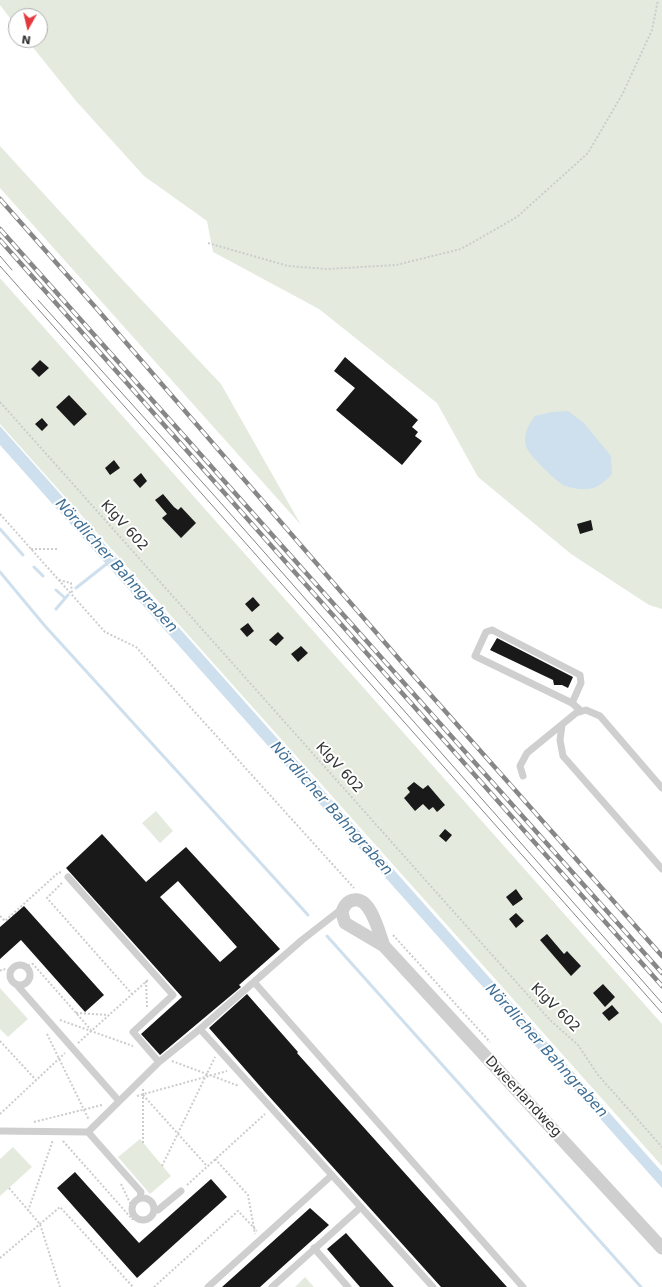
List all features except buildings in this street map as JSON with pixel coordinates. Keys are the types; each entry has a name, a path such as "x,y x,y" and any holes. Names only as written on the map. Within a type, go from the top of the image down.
{"street":[{"path":"343,908 350,901 359,900"},
{"name":"Dweerlandweg","path":"359,900 367,905 384,946"},
{"name":"Dweerlandweg","path":"343,908 342,913 345,923 384,946 662,1248"}],"lane":[{"path":"572,703 581,683 580,675 492,630 486,632 475,656 572,703 580,710"},
{"path":"523,776 520,766 522,759 580,710 592,710 600,716 662,788"},
{"path":"562,725 560,740 563,756 662,869"},
{"path":"67,878 173,995 134,1032 159,1062"},
{"path":"0,1131 55,1132 90,1130 159,1062 200,1029 302,940 343,908"},
{"path":"16,984 24,984 29,979 29,971 24,966 16,966 11,971 11,979 119,1101"},
{"path":"254,982 523,1287"},
{"path":"200,1029 433,1287"},
{"path":"90,1130 141,1192 140,1198"},
{"path":"208,1287 332,1175"},
{"path":"154,1210 148,1199 140,1198 136,1200 132,1208 132,1212 138,1218 146,1219 154,1210 158,1210 181,1191"},
{"path":"272,1287 361,1207"},
{"path":"314,1248 348,1287"}],"path":[{"path":"208,242 288,266 327,269 396,265 461,249 517,217 588,153 623,93 649,37 652,30 658,0"},
{"name":"KlgV 602","path":"0,402 550,1020 578,1045 598,1075 662,1147"},
{"path":"0,514 105,632 136,647 353,887 359,900"},
{"path":"31,549 59,549"},
{"path":"59,580 71,582 72,595"},
{"path":"0,916 5,921 59,872 67,878 47,898 132,994"},
{"path":"24,966 33,964 92,1031"},
{"path":"146,964 147,1019"},
{"path":"0,971 3,969 11,971"},
{"path":"76,1013 110,1015"},
{"path":"46,1033 90,1130"},
{"path":"0,1041 36,1080"},
{"path":"162,1166 219,1049"},
{"path":"144,1077 144,1144"},
{"path":"143,1095 207,1166"},
{"path":"181,1191 272,1108"},
{"path":"28,1211 55,1132 132,1219 138,1218"},
{"path":"215,1159 248,1195 256,1243"},
{"path":"9,1188 40,1224 60,1287"},
{"path":"0,1258 60,1207 133,1287"},
{"path":"154,1287 238,1211 263,1238"}],"shaded area":[{"path":"0,0 662,0 662,609 649,605 571,554 478,477 437,403 319,309 213,252 207,221 144,176 76,101 33,48 48,48 48,8 8,8 8,16 0,5","holes":["601,485 589,489 565,486"]},
{"path":"0,146 119,276 221,384 301,525 0,188"},
{"path":"0,278 662,1024 662,1166 0,424"},
{"path":"156,811 173,831 160,843 142,823"},
{"path":"0,988 28,1019 8,1037 0,1029"},
{"path":"140,1139 171,1176 150,1194 118,1157"},
{"path":"13,1147 32,1167 0,1196 0,1159"},
{"path":"305,1277 314,1287 295,1287"}],"water":[{"path":"568,411 583,422 611,456 612,474 602,484 596,487 577,489 565,486 551,475 534,458 526,445 526,432 535,416 552,412"},
{"name":"Nördlicher Bahngraben","path":"0,426 662,1172 662,1188 0,445"}],"waterway":[{"path":"0,529 23,555"},
{"name":"Nördlicher Bahngraben","path":"76,588 109,562"},
{"path":"34,567 43,576"},
{"path":"0,572 45,626 308,915"},
{"path":"56,590 65,598"},
{"path":"56,609 68,595"},
{"path":"327,936 641,1287"}],"tram line":[{"path":"0,256 12,270"},
{"path":"0,266 662,1013"},
{"path":"38,300 212,493 662,1003"}],"railway":[{"path":"0,199 399,659 662,956"},
{"path":"0,229 662,973"},
{"path":"0,240 662,986"}]}
